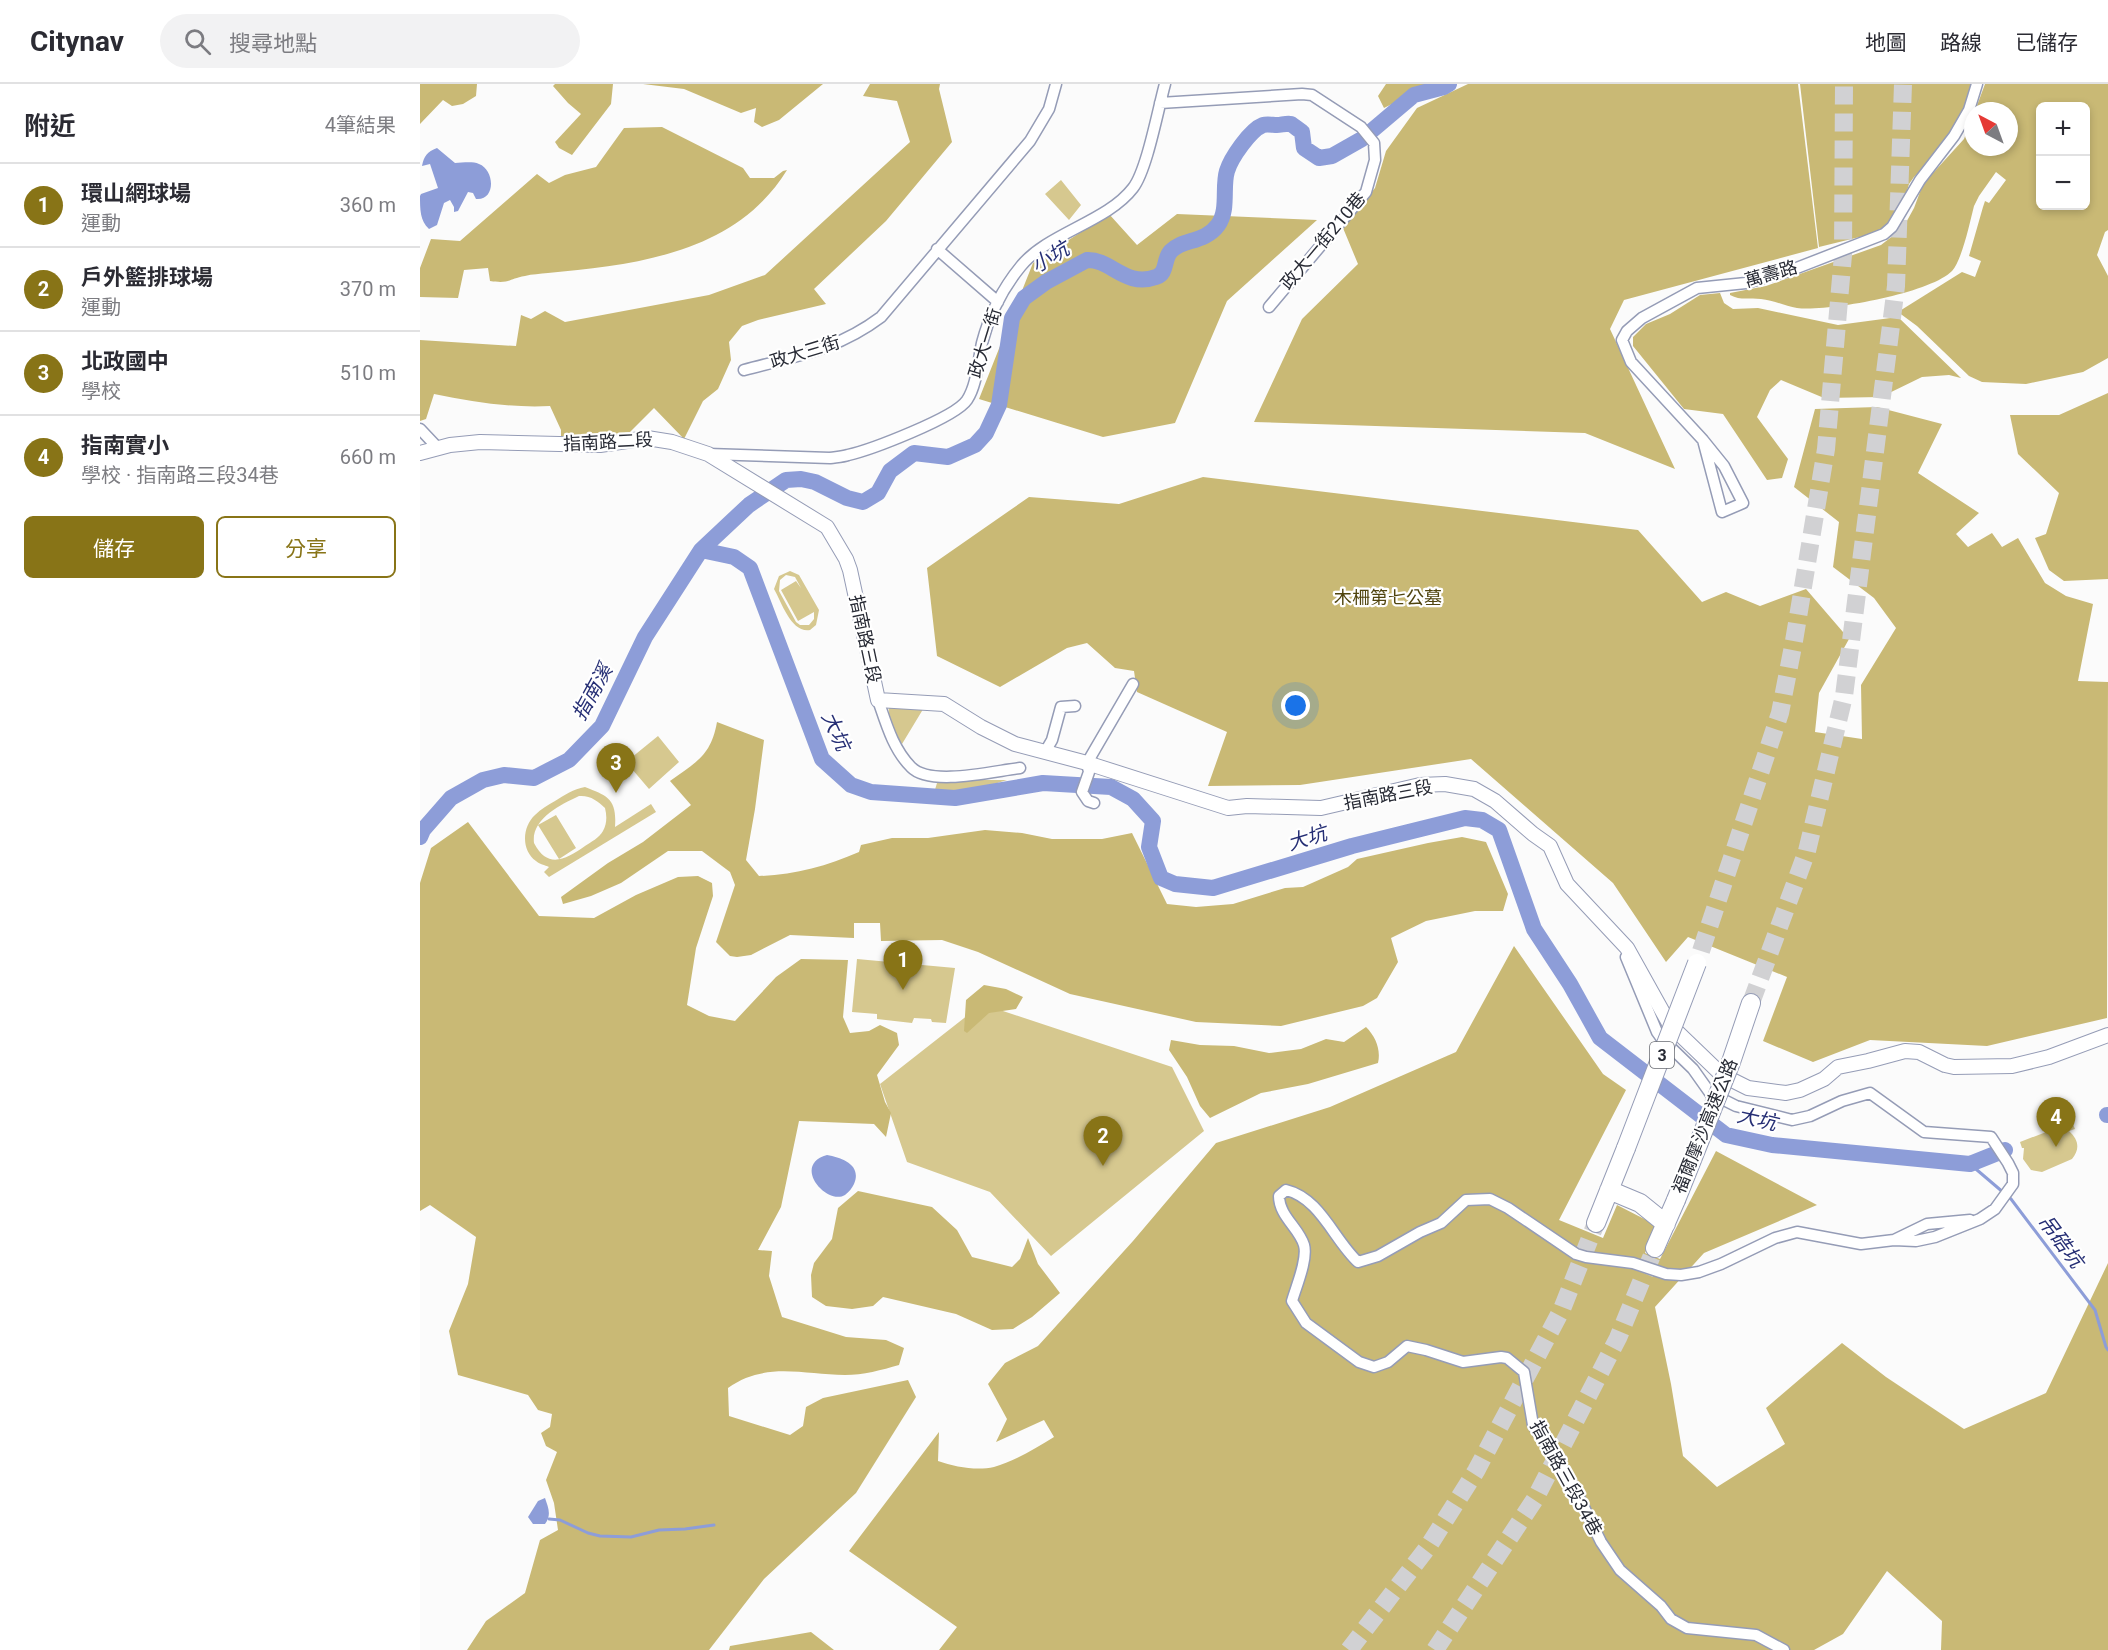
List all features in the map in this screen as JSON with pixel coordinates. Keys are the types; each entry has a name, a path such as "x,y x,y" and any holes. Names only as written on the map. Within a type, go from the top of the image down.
{"highway":[{"name":"3","path":"1596,1223 1699,957"},
{"name":"福爾摩沙高速公路","path":"1655,1248 1731,1062 1752,1003"},
{"path":"1610,1190 1640,1203 1666,1224"}],"street":[{"name":"政大三街","path":"744,370 840,343 861,332 881,317 1030,141 1049,109 1056,84"},
{"name":"政大一街","path":"708,454 830,458 846,456 874,447 951,414 967,401 974,382 983,340 998,302 1007,285 1026,260 1108,209 1133,189 1143,166 1165,84"},
{"name":"萬壽路","path":"1703,440 1722,512 1743,502 1724,466 1703,440 1630,362 1623,340 1627,331 1642,318 1697,288 1746,283 1789,271 1884,234 1892,227 1920,180 1954,136 1969,110 1977,84"},
{"name":"政大一街210巷","path":"1160,103 1302,94 1312,96 1361,126 1372,139 1375,160 1366,192 1269,307"},
{"path":"937,249 998,302"},
{"path":"420,429 437,447"},
{"name":"指南路二段","path":"420,453 437,447 480,442 600,445 647,438 672,442 708,454 752,482"},
{"name":"指南路三段","path":"752,482 827,527 846,559 878,700 944,704 1015,744 1228,808 1247,806 1322,808 1420,785 1445,784 1474,789 1495,801 1550,846 1567,884 1615,935 1637,965 1670,1025 1722,1075 1748,1088 1786,1093 1800,1090 1824,1079 1838,1067 1905,1051 1919,1052 1954,1067 2012,1066 2058,1055 2108,1035"},
{"path":"1094,804 1088,801 1082,792 1088,767 1133,684"},
{"path":"878,700 895,744 911,767 920,773 939,778 1020,768"},
{"path":"1045,752 1052,740 1061,707 1075,706"},
{"name":"指南路三段34巷","path":"1615,935 1662,1039 1693,1069 1710,1093 1736,1106 1792,1120 1810,1116 1842,1101 1870,1093 1924,1132 1991,1137 2013,1173 2013,1184 1995,1209 1980,1219 1927,1224 1893,1240 1861,1244 1797,1232 1774,1238 1721,1264 1699,1272 1681,1275 1666,1274 1633,1263 1576,1254 1508,1208 1490,1199 1466,1200 1441,1222 1378,1257 1358,1262 1347,1252 1320,1213 1298,1193 1286,1190 1279,1196 1279,1204 1304,1245 1304,1260 1292,1301 1306,1323 1359,1362 1374,1367 1388,1362 1407,1346 1463,1362 1507,1358 1520,1367 1527,1381 1533,1425 1574,1487 1601,1542 1620,1569 1661,1606 1671,1619 1687,1628 1756,1635 1784,1650"}],"shaded area":[{"path":"1061,180 1081,205 1069,220 1045,194"},
{"path":"790,571 799,575 819,610 816,625 810,630 797,627 788,616 774,589 779,576","holes":["786,575 795,577 801,588 796,581 781,590 798,621 814,612 814,619 809,625 800,625 796,622 779,591 780,580"]},
{"path":"889,706 925,706 902,744 892,726"},
{"path":"658,736 679,762 649,789 626,762"},
{"path":"1007,780 968,792 934,793 937,783"},
{"path":"581,788 593,790 609,800 614,810 615,827 651,804 656,812 549,877 544,872 549,867 537,862 528,851 525,838 528,826 542,809 569,792","holes":["579,796 594,799 605,808 606,820 603,831 571,855 558,860 545,857 534,843 537,827 556,808"]},
{"path":"556,815 576,848 559,859 538,825"},
{"path":"857,959 955,968 946,1023 914,1018 912,1023 877,1019 877,1014 852,1012"},
{"path":"982,1004 1172,1067 1204,1131 1051,1256 990,1192 907,1162 880,1084"},
{"path":"2072,1122 2075,1129 2069,1131 2077,1145 2072,1159 2042,1172 2031,1170 2023,1159 2024,1148 2020,1142"}],"green space":[{"path":"420,84 477,84 476,96 463,104 452,106 443,100 420,124"},
{"path":"555,84 613,84 611,104 572,155 559,148 555,142 581,114 553,86"},
{"path":"643,84 823,84 779,120 762,127 754,122 756,108 741,113 684,89"},
{"path":"870,84 940,84 939,89 952,142 886,221 814,289 826,304 742,326 729,342 731,360 718,389 703,401 684,439 654,408 630,432 603,437 561,436 561,430 550,406 492,404 434,394 426,419 420,421 420,340 516,346 521,315 531,319 545,311 565,322 709,295 765,275 910,142 897,101 863,96"},
{"path":"1386,84 1432,84 1384,108 1378,96"},
{"path":"1468,84 1798,84 1818,248 1624,300 1610,329 1675,469 1585,433 1254,422 1302,319 1358,264 1343,228 1375,188 1386,151 1417,108"},
{"path":"1800,84 1973,84 1967,102 1964,102 1960,121 1945,146 1914,177 1909,184 1903,205 1884,231 1819,247"},
{"path":"1985,84 2108,84 2108,230 2105,232 2097,255 2108,276 2108,358 2083,372 2026,384 1982,382 1969,376 1917,326 1898,312 1962,272 1975,277 1981,261 1969,256 1983,207 1985,201 1989,203 2006,180 1996,172 1974,206 1956,266 1941,279 1902,293 1831,307 1797,308 1766,300 1730,295 1730,293 1766,286 1881,245 1903,228 1923,184 1964,139 1964,156 2018,156 2018,102 1978,102"},
{"path":"662,127 743,168 750,178 774,178 787,170 766,198 741,220 712,237 681,250 649,259 581,270 530,275 502,282 490,281 488,268 464,270 458,298 420,297 420,268 431,239 460,241 537,174 549,183 565,175 596,167 624,128"},
{"path":"1109,214 1137,245 1177,214 1317,220 1227,301 1175,423 1103,437 979,399 1033,263"},
{"path":"1720,293 1724,303 1733,309 1758,308 1838,325 1898,317 1961,378 1949,375 1922,377 1881,397 1824,398 1781,380 1770,390 1757,417 1788,459 1782,478 1767,480 1723,414 1684,409 1633,346 1633,337 1646,324 1670,314 1700,295"},
{"path":"2108,393 2108,579 2064,581 2049,570 2035,538 2046,534 2059,493 2018,454 2010,415 2059,415"},
{"name":"木柵第七公墓","path":"1877,407 1942,424 1918,473 1979,513 1956,534 1968,547 1992,533 2002,547 2018,538 2045,583 2066,596 2093,604 2078,681 2108,682 2107,1018 1987,1046 1870,1040 1813,1062 1763,1041 1787,977 1688,937 1666,962 1613,883 1471,759 1300,785 1208,786 1227,732 1137,692 1134,671 1115,668 1087,643 1067,648 1000,687 937,656 927,568 1029,497 1119,504 1203,477 1638,530 1702,602 1726,592 1760,606 1806,589 1849,639 1819,693 1815,732 1862,739 1861,685 1896,628 1874,598 1833,567 1839,522 1794,487 1815,409"},
{"path":"717,722 764,740 746,860 759,876 798,872 835,862 859,852 861,845 892,838 928,838 985,830 1022,833 1052,839 1102,839 1132,833 1167,904 1196,907 1233,904 1285,888 1303,887 1348,867 1357,859 1462,837 1486,842 1508,894 1503,911 1475,911 1426,921 1391,938 1398,962 1377,998 1363,1006 1281,1026 1196,1022 1070,994 978,952 942,940 881,941 880,923 854,923 854,938 790,935 751,955 730,956 716,942 735,885 730,872 702,851 668,851 621,883 591,896 563,904 561,897 608,863 643,842 691,805 670,781 695,763 706,751 711,743"},
{"path":"468,822 539,916 594,918 636,895 678,877 698,876 712,883 713,896 696,948 687,1005 709,1016 735,1021 776,977 801,959 848,960 843,1017 850,1033 869,1031 880,1025 897,1033 899,1045 877,1075 885,1102 891,1113 886,1137 874,1124 799,1121 781,1207 758,1250 772,1251 769,1276 782,1317 846,1337 886,1340 904,1348 899,1365 852,1375 785,1371 756,1375 728,1388 729,1416 790,1435 803,1426 806,1407 823,1398 908,1380 916,1397 856,1493 764,1579 709,1650 467,1650 486,1621 525,1593 540,1540 558,1530 554,1503 546,1480 557,1452 546,1446 541,1433 550,1427 552,1414 538,1410 528,1395 458,1375 449,1331 468,1284 476,1237 430,1205 420,1211 420,883 431,848"},
{"path":"1514,946 1603,1074 1626,1090 1559,1220 1603,1238 1617,1205 1656,1225 1645,1253 1660,1259 1716,1151 1817,1205 1704,1253 1655,1307 1683,1456 1717,1487 1785,1444 1766,1408 1842,1343 1886,1377 1964,1429 2046,1393 2108,1263 2108,1650 1941,1650 1942,1621 1887,1571 1843,1634 1814,1650 939,1650 957,1627 849,1551 939,1432 938,1461 973,1468 987,1468 1002,1464 1054,1437 1044,1420 996,1442 1007,1419 988,1384 1005,1363 1038,1346 1133,1241 1216,1143 1330,1107 1456,1052"},
{"path":"984,985 1006,989 1023,997 1016,1009 989,1013 967,1033 964,1031 966,1000"},
{"path":"1366,1027 1377,1044 1378,1063 1308,1084 1261,1093 1210,1118 1200,1106 1187,1077 1169,1050 1171,1040 1200,1045 1234,1046 1269,1053 1301,1049 1326,1039 1344,1042"},
{"path":"858,1191 932,1207 957,1230 972,1257 1012,1267 1020,1259 1028,1238 1038,1264 1060,1293 1032,1317 1013,1329 992,1330 956,1314 883,1297 873,1306 852,1309 826,1306 812,1297 811,1275 814,1263 832,1239 838,1208"},
{"path":"811,1632 834,1650 729,1650 730,1646"}],"water":[{"path":"437,148 455,163 473,163 484,167 491,184 490,190 483,198 476,199 473,193 468,192 458,211 454,212 450,200 444,203 437,225 429,229 422,218 420,196 438,188 430,164 422,166 427,155"},
{"path":"827,1155 845,1160 853,1167 856,1177 854,1184 845,1195 838,1197 830,1195 822,1190 812,1175 812,1167 817,1160"},
{"path":"545,1498 549,1511 547,1521 545,1524 533,1524 528,1517 538,1501"}],"waterway":[{"name":"小坑","path":"420,837 423,830 451,798 483,780 504,775 534,778 569,760 602,726 645,637 701,550 749,505 786,480 801,479 815,482 847,498 863,502 878,493 890,471 914,453 948,457 975,445 986,433 999,405 1012,318 1024,298 1046,282 1087,260 1104,264 1136,279 1160,275 1171,251 1181,244 1207,235 1218,225 1223,212 1229,165 1247,138 1263,125 1291,124 1302,132 1304,148 1319,158 1332,156 1362,139 1414,95 1449,84"},
{"name":"大坑","path":"701,550 734,557 750,568 822,759 851,785 871,792 955,798 1043,783 1111,787 1133,799 1153,821 1149,847 1161,878 1175,884 1213,888 1352,846 1465,818 1482,820 1499,830 1534,929 1570,984 1600,1038 1726,1135 1772,1145 1970,1164 2005,1150"},
{"name":"吊硞坑","path":"1970,1164 2011,1199 2095,1310 2108,1350"},
{"path":"549,1519 560,1520 600,1536 631,1537 659,1530 714,1525"}],"tunnel":[{"path":"1701,951 1780,713 1826,449 1843,255 1844,84"},
{"path":"1751,1003 1807,851 1844,696 1896,286 1903,84"},
{"path":"1349,1650 1428,1547 1476,1471 1562,1309 1596,1223"},
{"path":"1435,1650 1535,1499 1618,1338 1655,1248"}],"place":[{"name":"北政國中","path":"616,793"},
{"name":"環山網球場","path":"903,990"},
{"name":"指南實小","path":"2056,1147"},
{"name":"戶外籃排球場","path":"1103,1166"}],"water label":[{"name":"指南溪","path":"592,692"}]}
